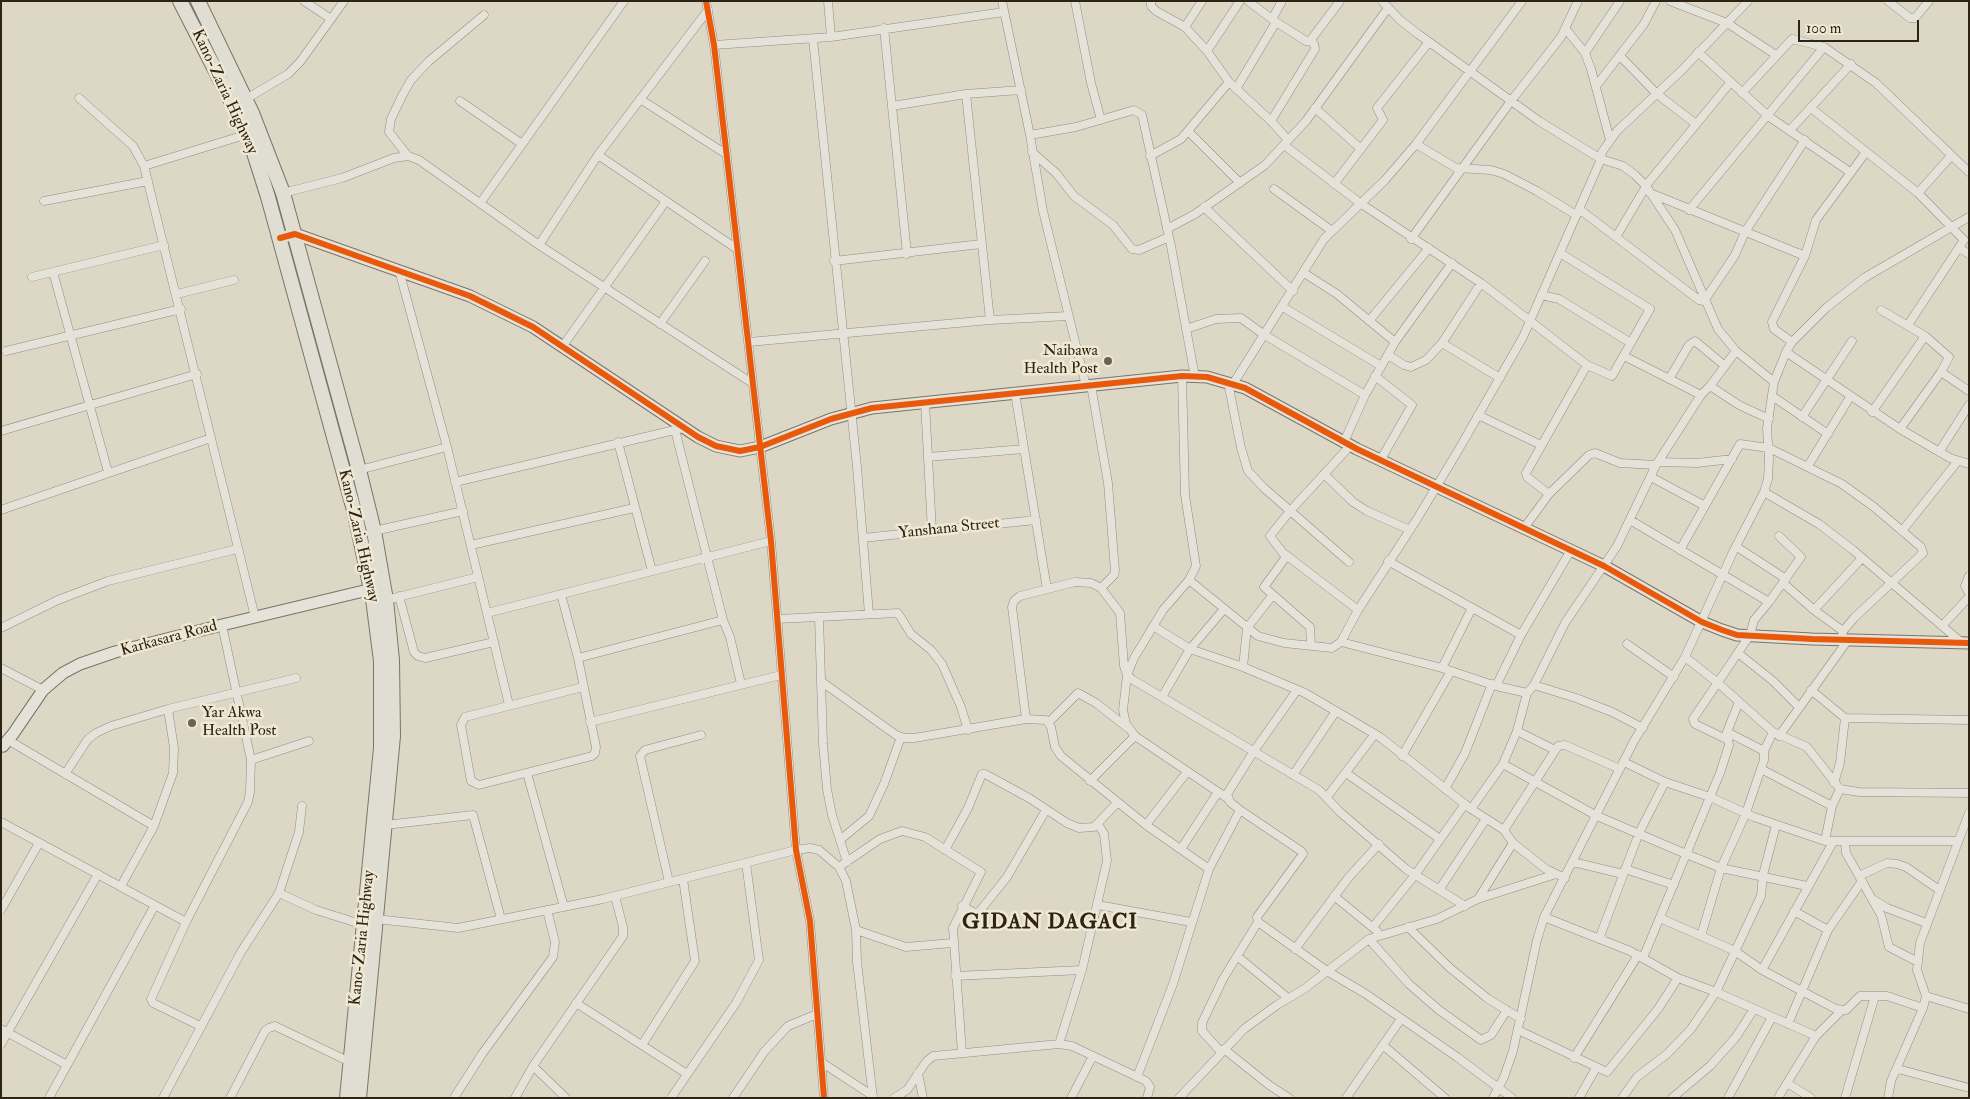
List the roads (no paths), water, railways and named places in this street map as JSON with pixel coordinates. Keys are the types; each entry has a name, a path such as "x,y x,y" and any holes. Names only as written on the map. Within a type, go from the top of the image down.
{"highway":[{"name":"Kano-Zaria Highway","path":"180,1 248,134 280,238 355,514 372,589 381,661 381,733 359,1098"},
{"name":"Kano-Zaria Highway","path":"198,1 246,98 282,193 295,234 393,598 393,706 385,825 350,1062 347,1098"}],"street":[{"path":"304,1 331,19"},
{"path":"246,98 288,74 300,62 344,1"},
{"path":"481,202 624,1"},
{"path":"828,1 831,37"},
{"path":"1002,1 1030,135 1043,211 1068,316 1088,386 1108,483 1115,571 1114,575 1101,588"},
{"path":"1074,1 1091,83 1101,120"},
{"path":"1151,1 1151,6 1156,11 1185,27 1207,51 1229,82 1271,121 1286,142 1334,184 1481,283 1587,365 1612,376 1650,311 1649,306 1560,252"},
{"path":"1185,27 1202,1"},
{"path":"1207,51 1240,1"},
{"path":"1248,1 1274,20 1314,44 1315,50 1271,121"},
{"path":"1236,88 1274,20 1282,1"},
{"path":"1310,41 1340,1"},
{"path":"1382,1 1400,20 1510,100 1601,159 1623,166 1647,189 1683,244 1704,301 1718,329 1736,351 1774,382"},
{"path":"1349,562 1264,488 1245,465 1231,383 1332,231 1385,180 1416,144 1522,1"},
{"path":"1412,238 1463,170 1510,100 1565,28 1578,1"},
{"path":"1585,53 1620,1"},
{"path":"1596,86 1644,24 1656,1"},
{"path":"1670,1 1727,22 1776,55"},
{"path":"1189,580 1246,628 1268,640 1332,648 1341,642 1358,610 1388,561 1410,530 1500,378 1530,321 1601,159 1602,152 1610,140 1748,1"},
{"path":"1888,1 1910,18 1916,18 1930,1"},
{"path":"707,5 714,45 771,541 780,675 796,850 810,920 824,1098"},
{"path":"539,245 598,156 707,5"},
{"path":"1032,152 1056,173 1074,196 1113,225 1132,248 1139,250 1168,233 1265,164 1315,108 1388,8"},
{"path":"714,45 831,37 1004,12"},
{"path":"408,156 388,132 391,118 402,96 411,80 429,61 484,15"},
{"path":"884,28 908,254"},
{"path":"1565,28 1585,53 1610,140"},
{"path":"813,39 834,261 851,413 868,614"},
{"path":"1742,93 1792,39 1824,47 1876,83 1969,172"},
{"path":"1334,184 1383,120 1377,108 1429,42"},
{"path":"1689,210 1824,47"},
{"path":"1698,52 1768,116 1850,172"},
{"path":"1620,57 1657,94 1696,124"},
{"path":"1790,130 1851,64"},
{"path":"1150,156 1172,144 1188,131 1229,82"},
{"path":"1616,237 1647,189 1730,83"},
{"path":"892,106 966,94 1021,90"},
{"path":"966,94 990,320"},
{"path":"79,98 133,146 144,166 197,374 254,617"},
{"path":"640,99 726,154"},
{"path":"460,101 522,144"},
{"path":"1315,108 1361,148"},
{"path":"1811,108 1918,193 1964,240 1908,325"},
{"path":"1030,135 1076,128 1134,110 1140,113 1168,233 1195,377"},
{"path":"1188,131 1240,183"},
{"path":"144,166 248,134"},
{"path":"1704,301 1734,255 1745,232 1805,140"},
{"path":"1416,144 1450,166 1463,170 1491,170 1504,174 1577,212 1616,237 1699,300 1704,301"},
{"path":"1792,342 1771,325 1804,256 1816,220 1866,152"},
{"path":"282,193 342,178 394,158 408,156 419,160 439,172 539,245 752,383"},
{"path":"598,156 737,249"},
{"path":"1918,193 1952,156"},
{"path":"44,201 148,181"},
{"path":"1274,189 1332,231"},
{"path":"1647,189 1689,210 1804,256"},
{"path":"562,347 666,201"},
{"path":"1204,208 1292,291"},
{"path":"1493,1098 1513,1051 1536,940 1544,917 1622,766 1685,657 1764,492 1768,479 1769,419 1774,382 1786,352 1792,342 1826,308 1864,278 1969,217"},
{"path":"280,238 295,234 470,296 533,327 679,429 716,446 740,452 760,447 851,413 872,408 1182,376 1195,377 1231,383 1435,488 1604,566 1702,622 1737,634 1750,635 1965,642"},
{"path":"834,261 908,254 981,244"},
{"path":"32,277 164,245"},
{"path":"1369,321 1429,248"},
{"path":"1959,248 1969,254"},
{"path":"660,324 705,262"},
{"path":"1358,610 1286,555 1270,536 1324,474 1347,444 1364,395 1375,376 1395,342 1452,263"},
{"path":"399,270 447,447 509,705"},
{"path":"53,272 108,472"},
{"path":"1304,273 1337,294 1395,342"},
{"path":"177,294 234,280"},
{"path":"1388,355 1411,367 1426,360 1442,343 1481,283"},
{"path":"1541,295 1559,299 1631,343"},
{"path":"1283,307 1381,366"},
{"path":"6,351 180,309"},
{"path":"1881,310 1925,336 1949,357 1900,429"},
{"path":"749,342 990,320 1068,316"},
{"path":"1186,329 1216,319 1241,318 1364,395"},
{"path":"1872,412 1925,336"},
{"path":"1670,379 1689,345 1694,341 1725,366"},
{"path":"1802,417 1852,341"},
{"path":"1442,343 1500,378"},
{"path":"1373,927 1415,875 1440,839 1503,764 1527,693 1534,685 1565,623 1604,566 1630,520 1657,463 1701,395 1736,351"},
{"path":"1786,352 1872,412 1939,452 1958,462 1969,464"},
{"path":"1624,356 1701,395"},
{"path":"1549,494 1526,475 1587,365"},
{"path":"1940,372 1969,391"},
{"path":"1,431 197,374"},
{"path":"1128,728 1123,710 1127,675 1163,610 1189,580 1196,566 1185,495 1182,376"},
{"path":"1375,376 1412,405 1380,461"},
{"path":"1710,386 1739,405 1769,419"},
{"path":"1015,393 1047,589"},
{"path":"1772,396 1828,434"},
{"path":"1808,466 1850,397"},
{"path":"925,402 932,531"},
{"path":"1939,452 1969,404"},
{"path":"1478,415 1542,445"},
{"path":"455,482 679,429"},
{"path":"679,429 722,620 730,637 741,684"},
{"path":"1,510 212,438"},
{"path":"618,442 652,571"},
{"path":"1680,550 1740,444 1769,448 1842,484 1874,507 1920,547 1923,553 1854,618 1811,690 1764,751 1761,768 1746,813 1721,868 1701,936"},
{"path":"359,470 447,447"},
{"path":"928,457 1024,449"},
{"path":"1524,528 1549,494 1589,455 1595,454 1620,463 1697,464 1732,459"},
{"path":"1902,531 1958,462"},
{"path":"1324,474 1353,502 1367,511 1410,530"},
{"path":"1651,476 1705,506"},
{"path":"1764,492 1819,524 1942,626 1965,642"},
{"path":"471,545 634,508"},
{"path":"374,531 462,511"},
{"name":"Yanshana Street","path":"862,538 1036,520"},
{"path":"1630,520 1768,602"},
{"path":"1764,751 1693,722 1693,719 1750,635 1754,620 1802,557 1779,536"},
{"path":"486,613 771,541"},
{"path":"1737,547 1784,581 1844,637"},
{"path":"1,628 58,600 108,581 238,549"},
{"path":"1445,789 1465,753 1494,685 1521,635 1572,550"},
{"path":"1286,555 1284,562 1264,587 1272,596 1310,627 1311,645"},
{"path":"1814,610 1862,558"},
{"path":"1388,561 1521,635"},
{"path":"1942,626 1969,595 1965,586 1969,576"},
{"path":"478,577 393,598 414,652 418,656 425,658 494,642"},
{"path":"1026,719 1012,607 1020,596 1075,582 1091,582 1101,588 1120,613 1124,666 1127,675 1327,797 1340,812 1415,875 1465,906"},
{"name":"Karkasara Road","path":"4,745 43,690 63,673 80,664 116,652 372,589"},
{"path":"561,594 578,658 596,748 592,756 479,785 471,781 462,721 465,717 583,687"},
{"path":"1243,667 1246,628 1272,596"},
{"path":"1442,668 1472,608"},
{"path":"1162,697 1190,649 1224,609"},
{"path":"777,619 898,613 918,641 938,656 961,707 968,730"},
{"path":"819,617 823,744 827,789 832,815 847,862"},
{"path":"578,658 722,620"},
{"path":"200,1026 151,1001 186,922 248,802 251,760 222,625"},
{"path":"1153,626 1190,649 1243,667 1297,690 1375,734 1468,807 1504,830 1513,843 1556,874 1565,878"},
{"path":"1341,642 1452,670 1494,685 1527,693"},
{"path":"1627,644 1674,677"},
{"path":"1738,653 1799,707"},
{"path":"1685,657 1776,734 1807,747 1840,789 1859,792 1969,793"},
{"path":"1,668 43,690"},
{"path":"1402,756 1452,670"},
{"path":"590,722 780,675"},
{"path":"65,774 88,739 111,726 168,709 296,678"},
{"path":"822,682 901,737 914,738 1042,718 1049,722 1056,750 1090,781 1146,825 1208,869"},
{"path":"1534,685 1594,705 1643,728"},
{"path":"1227,798 1254,751 1297,690"},
{"path":"1811,690 1844,718 1969,720"},
{"path":"1049,722 1078,693 1096,703 1128,728 1135,736 1227,798 1240,810 1303,854 1257,917 1258,922 1222,979 1201,1027 1203,1033 1222,1050 1269,1086 1289,1098"},
{"path":"1574,1058 1641,957 1660,918 1726,754 1728,736 1739,702"},
{"path":"120,886 154,826 173,773 174,748 168,709"},
{"path":"1293,775 1336,711"},
{"path":"1834,783 1840,763 1844,718"},
{"path":"1516,730 1555,750"},
{"path":"1327,797 1375,734"},
{"path":"669,882 640,756 645,750 701,735"},
{"path":"1090,781 1135,736"},
{"path":"840,840 869,816 884,784 901,737"},
{"path":"251,760 309,741"},
{"path":"4,745 65,774 154,826"},
{"path":"1504,830 1555,750 1558,746 1565,745 1710,797 1776,825 1829,842 1958,841"},
{"path":"1503,764 1597,816 1686,854 1721,868 1808,886"},
{"path":"1761,768 1832,806"},
{"path":"1146,825 1187,772"},
{"path":"527,773 564,906"},
{"path":"1346,773 1440,839"},
{"path":"945,850 968,808 982,774 1029,798 1046,810 1079,828 1088,829 1098,824 1117,803"},
{"path":"1599,939 1639,834 1665,782"},
{"path":"1762,970 1808,886 1829,842 1832,806 1840,789"},
{"path":"1181,849 1218,792"},
{"path":"163,1098 241,952 279,893 297,839 302,806"},
{"path":"962,906 976,913 988,902 1025,849 1046,810"},
{"path":"1137,1077 1173,984 1208,869 1240,810"},
{"path":"1888,1098 1894,1073 1923,1008 1926,996 1917,970 1920,943 1938,889 1969,813"},
{"path":"385,825 473,815 501,919"},
{"path":"1439,890 1486,819"},
{"path":"1,822 186,922"},
{"path":"1059,1044 1082,970 1107,860 1104,834 1098,824"},
{"path":"1622,1098 1637,1077 1667,1054 1691,1029 1716,992 1760,896 1776,825"},
{"path":"839,867 880,839 902,831 925,837 981,872 962,906 953,928 952,943 962,1053"},
{"path":"1845,842 1846,853 1881,915 1889,947 1918,962"},
{"path":"1,910 39,843"},
{"path":"1478,899 1513,843"},
{"path":"1295,948 1334,896 1379,844"},
{"path":"279,893 316,910 370,922 458,928 615,896 796,850 810,848 819,850 839,867 846,881 856,930 857,962 873,1097"},
{"path":"1574,862 1674,885"},
{"path":"672,1097 736,1003 759,960 746,863"},
{"path":"1788,1024 1828,930 1861,879 1887,863 1897,864 1906,867 1938,889"},
{"path":"1,1044 4,1031 98,874"},
{"path":"1179,1098 1222,1050 1244,1029 1369,939 1437,919 1478,899 1556,874"},
{"path":"642,1045 695,962 683,879"},
{"path":"515,1098 533,1066 623,936 623,927 615,896"},
{"path":"1334,896 1382,934"},
{"path":"1872,898 1887,908 1926,923"},
{"path":"49,1098 155,905"},
{"path":"1098,905 1191,922"},
{"path":"454,1098 482,1054 553,957 555,942 547,910"},
{"path":"1794,911 1828,930"},
{"path":"1544,917 1641,957 1678,978 1716,992 1816,1036"},
{"path":"1660,918 1735,951 1762,970 1842,1010"},
{"path":"1258,922 1327,971 1366,994 1499,1086 1512,1098"},
{"path":"1408,927 1487,998 1521,1019"},
{"path":"856,930 906,946 952,943"},
{"path":"1369,939 1409,984 1439,1010 1481,1040 1491,1036 1507,1010"},
{"path":"1238,956 1288,998"},
{"path":"956,976 1082,970"},
{"path":"1518,1030 1604,1072 1610,1070 1658,1009 1678,978"},
{"path":"1778,1098 1816,1036 1842,1010 1850,1008 1860,996 1887,996 1923,1008"},
{"path":"1845,1098 1875,996"},
{"path":"1926,996 1969,1008"},
{"path":"576,1003 687,1074"},
{"path":"1672,1098 1710,1066 1736,1037 1754,1009"},
{"path":"732,1098 764,1052 788,1026 817,1014"},
{"path":"1728,1098 1772,1017"},
{"path":"1346,1098 1401,1019"},
{"path":"230,1098 265,1031 269,1028 276,1026 350,1062"},
{"path":"4,1031 67,1065"},
{"path":"894,1098 907,1090 918,1073 933,1056 1059,1044 1072,1046 1146,1081 1150,1086 1147,1098"},
{"path":"1384,1046 1445,1098"},
{"path":"1070,1098 1093,1056"},
{"path":"821,1062 873,1097"},
{"path":"533,1066 566,1098"},
{"path":"1579,1098 1596,1068"},
{"path":"1894,1073 1898,1069 1969,1088"},
{"path":"918,1073 924,1098"},
{"path":"1787,1084 1811,1098"}],"place":[{"name":"Naibawa Health Post","path":"1108,361"},
{"name":"Yar Akwa Health Post","path":"192,723"}],"district":[{"name":"GIDAN DAGACI","path":"1050,923"}]}
